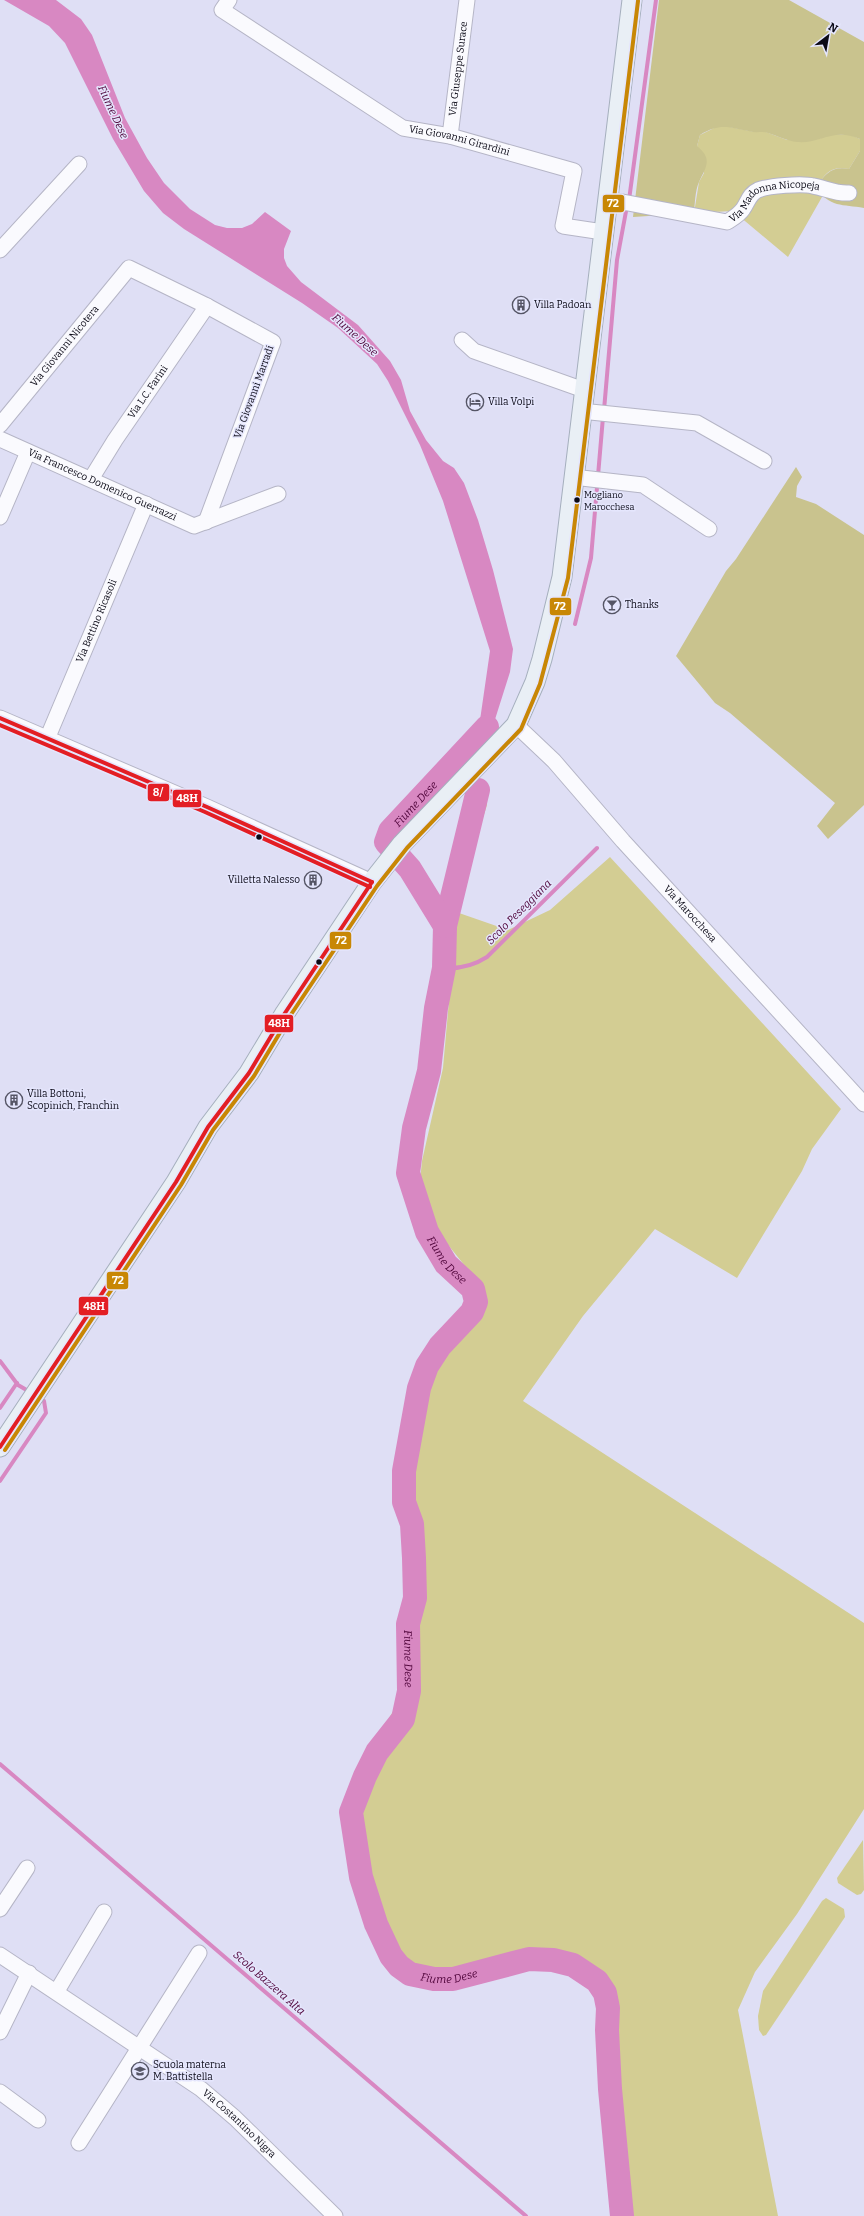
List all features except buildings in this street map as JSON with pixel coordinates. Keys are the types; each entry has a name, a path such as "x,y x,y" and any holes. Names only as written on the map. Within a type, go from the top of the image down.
{"main road":[{"path":"0,1447 176,1182 208,1127 249,1073 285,1013 372,882 402,844 516,724 535,682 550,630 562,577 590,479 596,413 584,390 596,232 614,201 632,0"}],"street":[{"name":"Via Giuseppe Surace","path":"450,136 467,0"},
{"name":"Via Giovanni Girardini","path":"226,5 404,128 450,136 574,171 563,226 596,232"},
{"path":"0,250 79,164"},
{"name":"Via Madonna Nicopeja","path":"614,201 726,222 736,216 744,208 748,197 758,190 811,185 840,194 849,192"},
{"name":"Via Giovanni Marradi","path":"129,268 207,306 273,342 206,522"},
{"name":"Via Giovanni Nicotera","path":"0,425 129,268"},
{"name":"Via L.C. Farini","path":"91,479 115,440 207,306"},
{"path":"462,340 474,351 584,390"},
{"path":"596,413 697,423 764,461"},
{"name":"Via Francesco Domenico Guerrazzi","path":"0,439 194,526 206,522"},
{"path":"0,517 28,452"},
{"path":"590,479 643,485 709,529"},
{"path":"206,522 278,494"},
{"name":"Via Bettino Ricasoli","path":"47,739 146,504"},
{"path":"0,718 207,807 372,882"},
{"name":"Via Marocchesa","path":"516,724 554,760 623,841 864,1104"},
{"path":"0,1909 27,1868"},
{"path":"57,1991 104,1912"},
{"path":"79,2143 199,1954"},
{"name":"Via Costantino Nigra","path":"0,1955 57,1991 201,2089 235,2118 330,2214"},
{"path":"0,2032 29,1973"},
{"path":"0,2092 38,2120"}],"shaded area":[{"path":"659,0 789,0 864,42 864,208 831,202 821,194 816,187 826,174 838,169 849,169 860,151 860,139 850,136 834,135 813,141 797,142 786,140 766,132 720,127 714,128 700,135 697,146 705,155 707,163 697,189 694,213 633,217"},
{"path":"720,125 755,132 766,132 787,140 819,139 829,134 851,135 860,139 860,151 849,169 833,169 823,177 816,187 822,197 788,257 733,211 694,213 699,182 704,173 697,146 700,135"},
{"path":"796,467 802,477 797,486 796,497 816,504 864,535 864,805 828,839 817,826 835,803 730,713 715,703 676,656 726,571 736,559"},
{"path":"486,792 487,805 476,840 459,913 508,930 550,910 610,857 841,1109 812,1149 802,1171 737,1278 655,1229 583,1316 523,1401 864,1623 864,1809 797,1914 755,1972 738,2010 778,2216 615,2216 602,2079 601,2005 595,1991 577,1976 561,1970 530,1969 447,1984 431,1985 408,1980 395,1971 385,1958 370,1930 354,1885 342,1821 344,1806 357,1773 395,1708 403,1665 408,1556 404,1515 426,1395 437,1363 446,1350 479,1316 485,1306 485,1296 481,1286 437,1231 424,1205 420,1181 422,1161 443,1068 452,967 452,922 470,837"},
{"path":"863,1840 864,1890 861,1894 857,1895 838,1883 837,1878"},
{"path":"826,1898 844,1909 845,1917 766,2035 763,2036 759,2030 758,2016 763,1991 822,1901"}],"water":[{"path":"4,0 56,0 81,19 92,35 125,118 147,158 164,183 190,209 215,225 227,228 242,228 252,224 265,212 291,231 284,249 284,258 287,266 301,282 358,325 390,361 401,380 410,411 426,440 443,461 454,468 464,483 478,520 493,570 513,649 510,672 491,732 468,756 479,727 490,651 443,501 420,445 388,381 377,364 338,328 302,303 184,229 163,213 144,191 113,139 65,43 49,26"}],"waterway":[{"name":"Scolo Peseggiana","path":"629,200 656,0"},
{"name":"Scolo Peseggiana","path":"604,410 617,260 627,206"},
{"name":"Scolo Peseggiana","path":"575,624 591,558 603,417"},
{"name":"Fiume Dese","path":"445,926 410,869 386,842 390,831 487,727"},
{"name":"Fiume Dese","path":"478,790 445,926 444,968 436,1008 429,1071 414,1128 408,1173 427,1232 446,1264 473,1289 476,1302 472,1312 440,1346 427,1366 419,1388 404,1471 404,1502 412,1524 415,1598 408,1624 409,1691 403,1719 377,1752 365,1776 351,1812 361,1877 376,1924 391,1956 399,1966 410,1974 434,1979 453,1979 529,1959 553,1960 573,1965 597,1981 605,1993 608,2008 607,2030 610,2089 622,2216"},
{"name":"Scolo Peseggiana","path":"444,968 466,966 477,963 487,957 597,848"},
{"name":"Scolo Bazzera Alta","path":"0,1361 18,1385 30,1392"},
{"path":"0,1408 17,1383"},
{"name":"Scolo Bazzera Alta","path":"0,1481 46,1413 44,1401 39,1398"},
{"name":"Scolo Bazzera Alta","path":"0,1764 526,2216"}],"transit line":[{"name":"72","path":"5,1450 181,1185 213,1130 254,1076 290,1016 377,886 407,848 521,729 540,684 568,578 638,1"},
{"name":"48H","path":"0,718 207,807 372,882"},
{"name":"8/","path":"0,725 205,812 370,887"},
{"name":"48H","path":"0,1447 176,1182 208,1127 249,1073 285,1013 372,882"}],"place":[{"name":"Villa Padoan","path":"521,305"},
{"name":"Villa Volpi","path":"475,402"},
{"name":"Mogliano Marocchesa","path":"577,500"},
{"name":"Thanks","path":"612,605"},
{"name":"Villetta Nalesso","path":"313,880"},
{"name":"Villa Bottoni, Scopinich, Franchin","path":"14,1100"},
{"name":"Scuola materna M. Battistella","path":"140,2071"}]}
